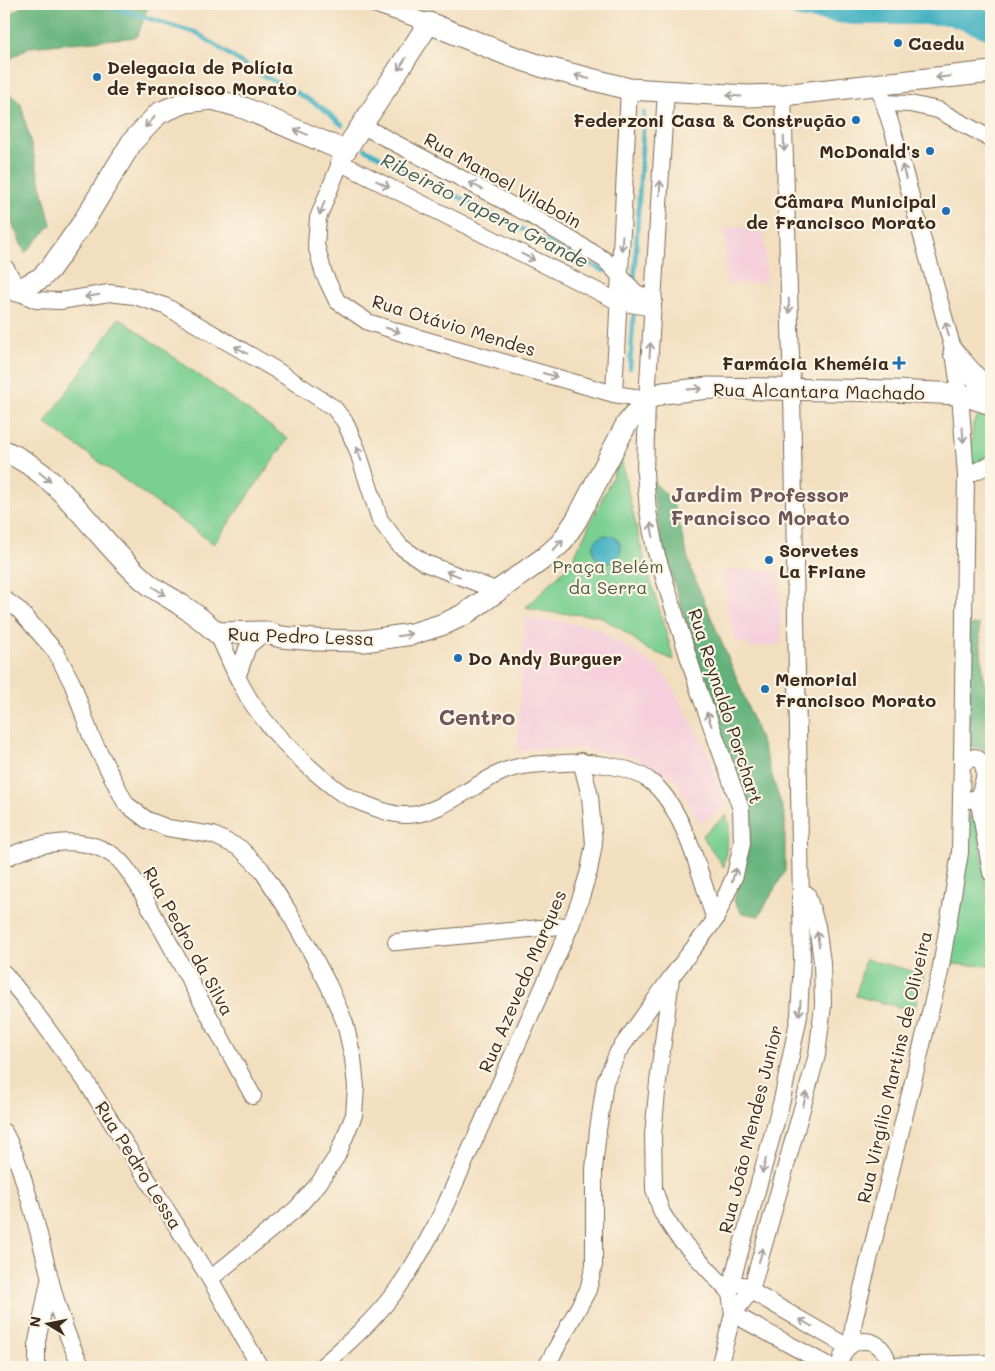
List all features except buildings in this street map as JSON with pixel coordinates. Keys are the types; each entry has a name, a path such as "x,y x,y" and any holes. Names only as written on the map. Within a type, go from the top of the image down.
{"main road":[{"path":"4,270 16,291 41,278 50,269 82,224 132,142 159,113 186,102 212,99 244,108 342,156 429,23 508,55 544,67 630,89 747,96 881,94 991,72"},
{"path":"954,353 991,395"},
{"name":"Rua Alcantara Machado","path":"647,399 664,393 695,389 792,390 960,394 991,404"},
{"name":"Rua Pedro Lessa","path":"4,451 31,465 55,485 115,553 147,583 198,616 217,633 264,632 316,640 364,641 412,634 444,624 465,614 544,558 561,543 577,519 626,425 647,399"}],"street":[{"path":"374,4 429,23"},
{"path":"614,394 630,89"},
{"name":"Rua Reynaldo Porchart","path":"546,1367 588,1290 594,1265 594,1169 605,1082 618,1052 715,920 735,875 742,843 741,809 699,691 655,549 648,511 645,473 647,399 666,91"},
{"path":"881,94 910,104 938,110 991,139"},
{"path":"881,94 954,353 960,394 966,476 962,763 975,757 981,760 988,769 978,797 991,873"},
{"path":"782,95 792,390 801,872"},
{"name":"Rua Manoel Vilaboin","path":"362,126 530,215 605,260 636,293 654,304"},
{"path":"342,156 619,302 654,304"},
{"name":"Rua Otávio Mendes","path":"342,156 318,218 316,245 324,274 337,300 368,322 386,328 614,394 647,399"},
{"path":"16,291 36,300 60,301 109,293 142,299 165,306 276,370 334,408 345,422 357,449 380,520 400,546 425,563 498,592"},
{"path":"966,476 991,464"},
{"path":"4,599 19,610 56,652 73,685 91,736 126,804 146,820 168,828 213,835 240,848 261,869 288,909 329,986 345,1023 356,1087 354,1115 337,1156 319,1183 296,1208 210,1279"},
{"path":"238,675 248,646 264,632"},
{"path":"217,633 238,675 242,688 258,712 297,756 339,791 388,813 405,816 423,813 502,772 526,766 582,761 627,770 650,781 670,802 692,846 715,920"},
{"name":"Rua Azevedo Marques","path":"321,1367 352,1340 392,1296 422,1250 440,1217 571,925 589,871 594,844 590,796 582,761"},
{"name":"Rua Virgílio Martins de Oliveira","path":"840,1367 842,1355 850,1346 854,1322 940,972 960,853 962,763"},
{"path":"961,796 969,800 978,797"},
{"name":"Rua Pedro da Silva","path":"4,859 47,843 70,842 93,847 108,853 120,861 137,884 253,1096"},
{"name":"Rua João Mendes Junior","path":"719,1367 733,1314 730,1293 733,1277 782,1100 799,1016 802,960 801,872"},
{"name":"Rua João Mendes Junior","path":"733,1314 751,1291 817,1055 823,1006 822,962 816,926 801,872"},
{"path":"396,942 571,925"},
{"name":"Rua Pedro Lessa","path":"4,973 87,1083 210,1279 260,1367"},
{"path":"672,976 653,1135 654,1189 662,1213 677,1236 730,1293"},
{"path":"4,1132 34,1209 50,1279 74,1353 82,1367"},
{"path":"733,1277 751,1291 850,1346 865,1341 879,1346 887,1358 888,1367 991,1363"},
{"path":"37,1367 37,1342 50,1279"},
{"path":"733,1314 831,1367"}],"shaded area":[{"path":"764,226 766,282 726,284 725,228"},
{"path":"721,570 779,571 782,644 749,648 748,643 735,642"},
{"path":"525,618 566,622 596,628 655,665 671,684 709,755 727,806 700,823 674,778 632,756 572,748 517,750"}],"green space":[{"path":"25,4 149,4 137,37 29,47 4,63 4,19"},
{"path":"4,67 9,93 21,104 51,225 25,253 4,204"},
{"path":"119,318 288,439 214,544 45,423"},
{"path":"982,412 991,415 991,459 970,468 973,423"},
{"name":"Praça Belém da Serra","path":"621,459 640,544 674,660 647,649 621,629 599,616 546,612 526,607 571,563"},
{"path":"651,479 673,502 691,570 740,686 765,753 785,817 785,871 759,916 742,913 734,901 745,864 748,830 660,536"},
{"path":"979,624 984,684 991,686 991,748 988,751 968,745 968,626"},
{"path":"726,815 729,825 724,867 702,836"},
{"path":"970,815 976,816 977,819 991,920 991,966 950,964"},
{"path":"865,959 924,974 914,1011 856,996"}],"water":[{"path":"607,535 617,539 621,549 617,559 607,563 597,559 593,549 597,539"}],"waterway":[{"name":"Ribeirão Tapera Grande","path":"101,4 197,33 254,71 321,107 342,125"},
{"name":"Ribeirão Tapera Grande","path":"801,4 854,11 951,11 991,26"},
{"name":"Ribeirão Tapera Grande","path":"634,284 644,113"},
{"name":"Ribeirão Tapera Grande","path":"365,149 604,271"},
{"path":"630,368 634,309"}],"place":[{"name":"Caedu","path":"898,43"},
{"name":"Delegacia de Polícia de Francisco Morato","path":"97,77"},
{"name":"Federzoni Casa & Construção","path":"856,120"},
{"name":"McDonald's","path":"930,151"},
{"name":"Câmara Municipal de Francisco Morato","path":"946,211"},
{"name":"Farmácia Kheméia","path":"899,363"},
{"name":"Sorvetes La Friane","path":"769,560"},
{"name":"Do Andy Burguer","path":"458,658"},
{"name":"Memorial Francisco Morato","path":"765,689"}],"district":[{"name":"Jardim Professor Francisco Morato","path":"760,506"},
{"name":"Centro","path":"477,716"}]}
